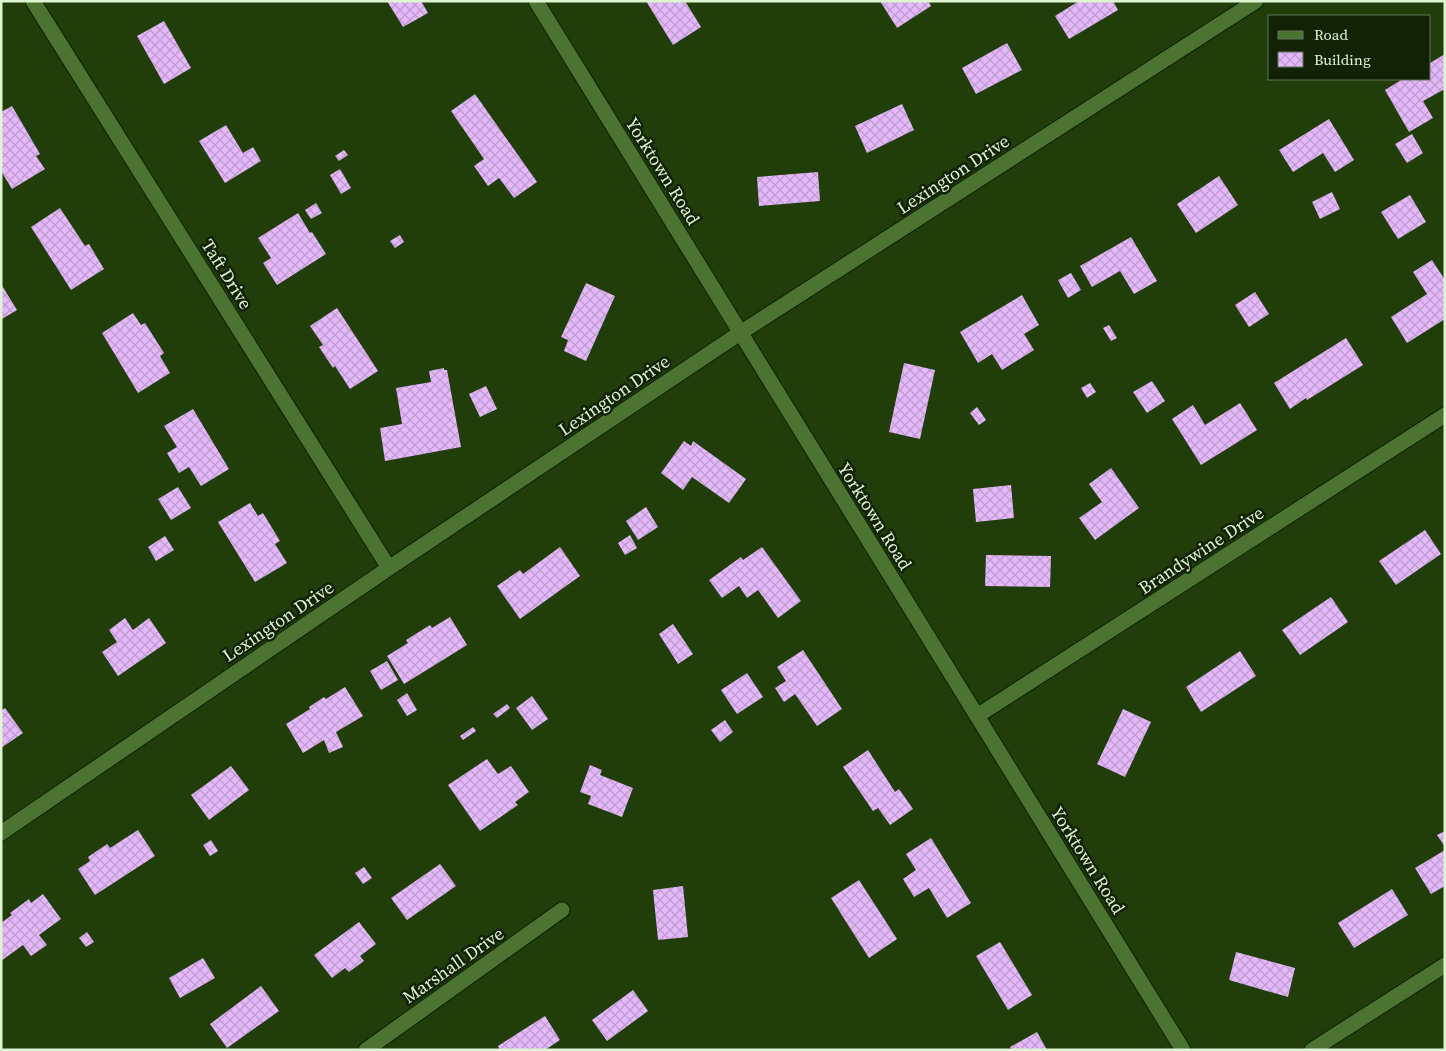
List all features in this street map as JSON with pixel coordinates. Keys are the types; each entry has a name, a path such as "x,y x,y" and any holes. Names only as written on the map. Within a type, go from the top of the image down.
{"street":[{"name":"Taft Drive","path":"33,1 389,568"},
{"name":"Yorktown Road","path":"536,1 1183,1050"},
{"name":"Lexington Drive","path":"1,833 389,568 740,333 1256,1"},
{"name":"Brandywine Drive","path":"977,716 1445,415"},
{"name":"Marshall Drive","path":"366,1050 562,910"},
{"path":"1312,1050 1445,965"}],"building":[{"path":"387,1 421,1 428,13 403,27"},
{"path":"646,1 685,1 701,27 673,45"},
{"path":"880,1 928,1 931,6 897,28"},
{"path":"1079,1 1113,1 1118,10 1069,39 1055,16"},
{"path":"164,21 191,68 164,84 137,36"},
{"path":"1007,43 1022,70 976,94 962,68"},
{"path":"1445,54 1445,89 1423,101 1433,118 1409,132 1385,90 1401,80 1431,80 1431,62"},
{"path":"475,94 537,182 514,198 499,178 488,186 474,166 484,159 451,111"},
{"path":"902,104 914,130 867,153 855,126"},
{"path":"12,106 40,154 36,156 45,169 12,189 1,171 1,112"},
{"path":"1329,119 1354,160 1335,172 1323,153 1293,172 1279,150"},
{"path":"226,125 243,153 253,147 261,161 225,183 199,141"},
{"path":"1412,134 1423,153 1407,163 1395,144"},
{"path":"344,150 348,155 339,161 335,156"},
{"path":"340,169 351,188 341,194 330,175"},
{"path":"818,172 820,201 759,206 757,177"},
{"path":"1219,176 1238,205 1196,233 1177,204"},
{"path":"1332,192 1340,209 1320,219 1312,202"},
{"path":"1410,195 1426,222 1398,239 1381,212"},
{"path":"316,203 322,213 311,219 305,210"},
{"path":"60,208 85,246 89,244 104,269 71,290 31,227"},
{"path":"298,213 326,254 277,285 263,263 271,258 258,238"},
{"path":"400,235 404,242 395,248 390,241"},
{"path":"1131,237 1157,281 1134,294 1120,271 1092,287 1080,266"},
{"path":"1432,260 1445,280 1445,319 1407,343 1391,317 1427,294 1413,272"},
{"path":"1071,273 1081,290 1068,298 1058,280"},
{"path":"586,283 615,296 586,361 564,351 568,340 561,337"},
{"path":"1,284 17,310 2,319 1,318"},
{"path":"1255,292 1269,314 1249,327 1235,305"},
{"path":"1022,295 1039,325 1024,334 1034,350 1002,370 992,354 978,363 960,332"},
{"path":"337,308 378,371 350,389 335,366 333,368 319,347 323,345 310,326"},
{"path":"133,313 141,325 145,323 164,353 160,356 170,373 138,393 102,333"},
{"path":"1109,325 1117,338 1111,341 1103,328"},
{"path":"1346,338 1363,365 1290,409 1274,383"},
{"path":"904,363 935,370 920,439 889,432"},
{"path":"444,368 444,370 447,370 461,447 385,461 380,428 402,424 396,388 431,382 429,371"},
{"path":"1152,381 1165,401 1147,413 1133,392"},
{"path":"1090,383 1096,392 1087,398 1081,388"},
{"path":"486,386 497,409 480,417 469,394"},
{"path":"1240,403 1257,430 1201,465 1172,419 1193,405 1205,425"},
{"path":"977,407 986,420 979,425 970,413"},
{"path":"193,409 229,469 201,486 189,467 179,473 167,453 177,447 164,426"},
{"path":"684,441 691,446 693,441 746,479 729,503 692,477 683,490 661,473"},
{"path":"1111,468 1139,508 1095,540 1079,518 1102,502 1089,484"},
{"path":"1011,485 1014,518 976,522 973,489"},
{"path":"178,487 191,508 171,520 158,499"},
{"path":"250,503 258,516 263,513 280,541 275,544 287,563 255,582 218,522"},
{"path":"646,507 658,527 638,540 626,521"},
{"path":"1425,530 1441,554 1396,585 1379,561"},
{"path":"630,535 637,548 625,555 618,543"},
{"path":"165,536 174,550 156,561 148,547"},
{"path":"560,547 580,576 520,619 497,586 520,570 523,574"},
{"path":"762,547 801,601 778,618 758,590 747,598 739,586 722,598 709,580 741,557 743,560"},
{"path":"986,555 1051,556 1050,587 985,586"},
{"path":"1331,597 1348,622 1300,655 1282,630"},
{"path":"450,617 467,645 404,684 387,656 408,643 406,640 430,625 432,628"},
{"path":"125,618 133,630 149,618 166,643 118,676 102,652 117,642 109,630"},
{"path":"673,624 693,654 678,664 659,634"},
{"path":"803,650 842,709 817,726 795,694 784,702 775,688 786,681 777,667"},
{"path":"1240,651 1256,676 1201,712 1186,687"},
{"path":"387,661 398,680 381,690 370,671"},
{"path":"747,673 763,697 737,714 721,690"},
{"path":"345,687 363,716 336,732 343,747 329,753 324,740 303,753 286,724 310,709 309,707 324,697 326,699"},
{"path":"407,693 417,710 407,716 397,700"},
{"path":"532,696 548,719 532,730 516,708"},
{"path":"507,704 510,708 497,718 493,714"},
{"path":"5,708 23,733 1,748 1,711"},
{"path":"1123,709 1151,722 1125,777 1097,764"},
{"path":"725,720 733,732 720,742 711,730"},
{"path":"473,727 476,731 463,740 460,736"},
{"path":"868,750 895,792 899,789 913,809 890,825 878,808 873,811 843,767"},
{"path":"487,759 498,774 511,766 529,792 515,802 518,805 480,831 448,785"},
{"path":"590,765 602,770 600,775 633,788 622,817 588,804 591,796 580,792"},
{"path":"231,766 249,790 209,820 191,795"},
{"path":"138,830 155,856 95,895 78,869 90,861 88,857 107,844 110,848"},
{"path":"1445,831 1445,847 1437,835"},
{"path":"931,838 971,903 947,918 929,888 914,897 903,879 916,870 906,854"},
{"path":"211,840 218,851 210,856 203,845"},
{"path":"1445,850 1445,886 1431,894 1415,868"},
{"path":"440,864 456,886 407,920 391,898"},
{"path":"364,867 372,878 363,884 355,873"},
{"path":"859,880 897,939 869,958 831,898"},
{"path":"683,886 688,937 658,940 653,890"},
{"path":"1392,889 1408,915 1354,948 1338,923"},
{"path":"43,894 61,919 39,935 47,945 31,956 23,945 1,961 1,923 12,915 10,913 29,899 31,903"},
{"path":"359,922 376,944 360,956 364,961 349,972 345,968 332,978 314,955"},
{"path":"87,932 94,942 86,947 79,938"},
{"path":"1000,942 1032,995 1008,1010 976,956"},
{"path":"1236,952 1295,968 1288,997 1229,980"},
{"path":"203,958 215,978 180,998 169,978"},
{"path":"261,986 279,1011 227,1048 210,1024"},
{"path":"633,990 648,1011 607,1041 592,1020"},
{"path":"545,1016 560,1040 545,1050 500,1050 498,1046"},
{"path":"1037,1032 1047,1050 1012,1050 1010,1047"}]}
